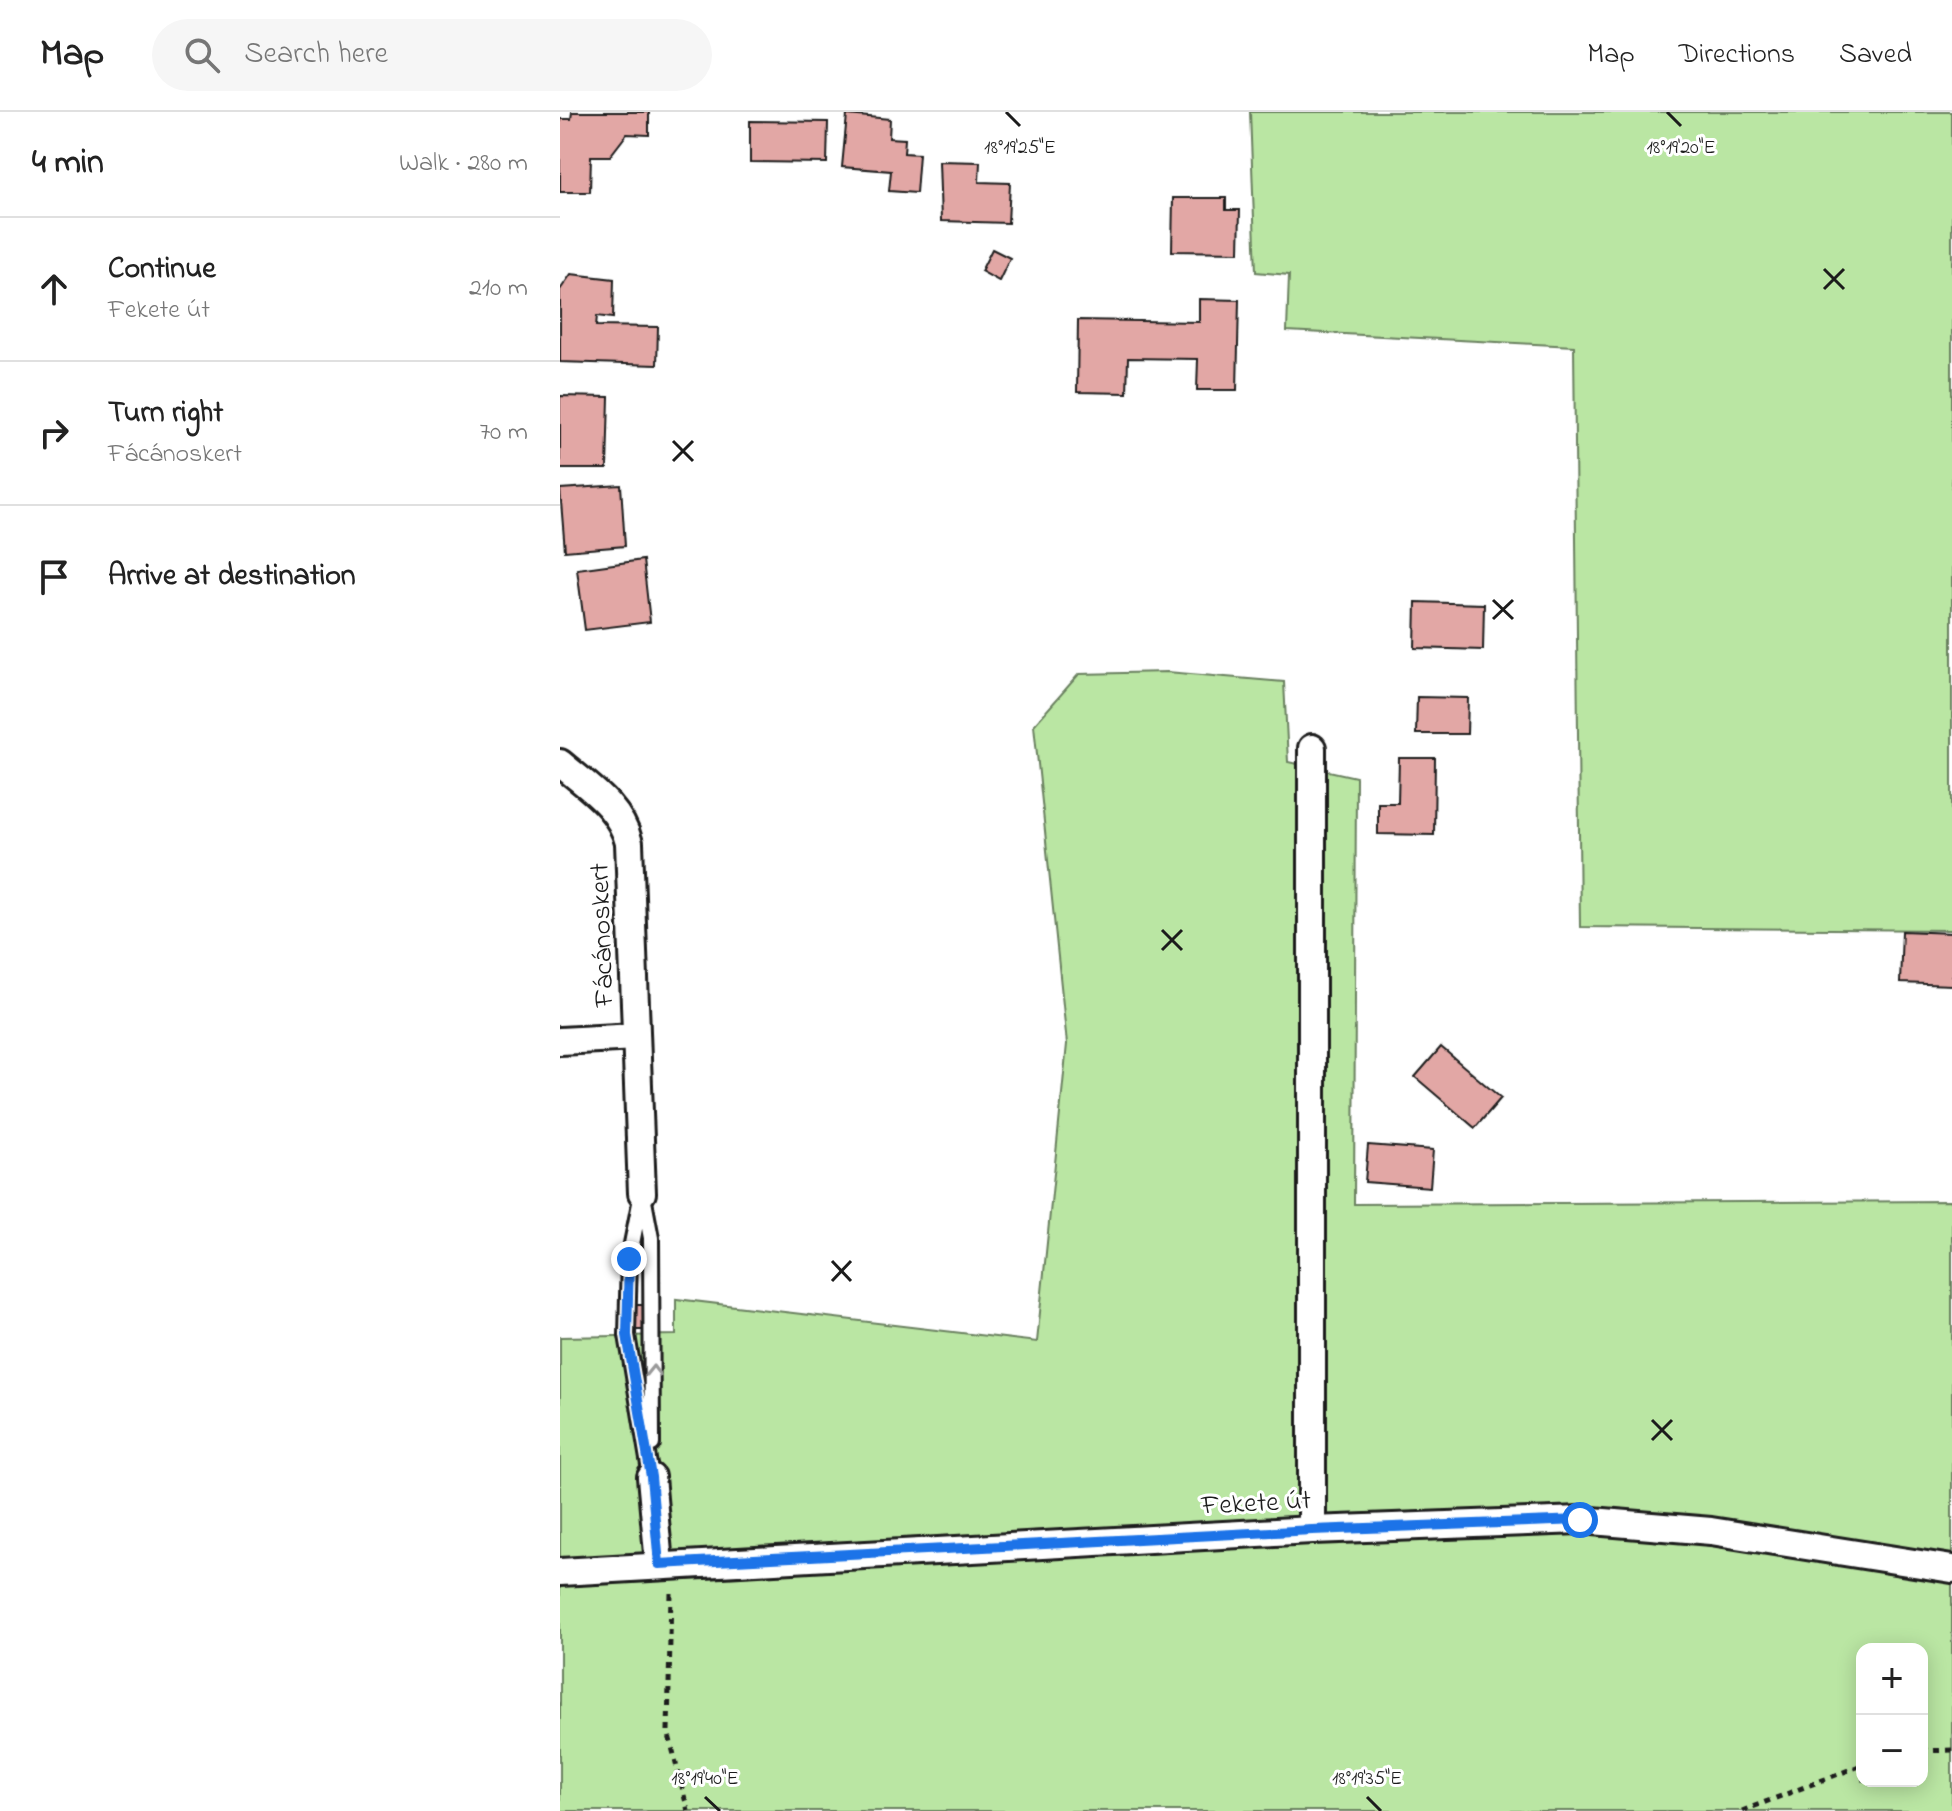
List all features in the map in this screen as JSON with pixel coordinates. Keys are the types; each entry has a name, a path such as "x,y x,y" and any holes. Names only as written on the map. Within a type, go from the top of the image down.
{"street":[{"path":"1312,748 1312,1530"},
{"name":"Fácánoskert","path":"560,763 614,809 624,823 629,843 642,1193"},
{"name":"Fácánoskert","path":"560,1041 636,1037"},
{"name":"Fácánoskert","path":"651,1477 665,1564"},
{"name":"Fekete út","path":"560,1572 1312,1530 1580,1520 1711,1531 1952,1569"}],"lane":[{"name":"Fácánoskert","path":"642,1193 629,1259 627,1335 651,1477"},
{"name":"Fácánoskert","path":"642,1193 652,1254 651,1477"}],"path":[{"path":"665,1564 668,1731 688,1811"},
{"path":"1928,1751 1952,1750"},
{"path":"1742,1811 1856,1767"}],"green space":[{"path":"1250,112 1952,112 1952,930 1580,927 1574,346 1287,331 1289,275 1256,272"},
{"path":"1167,672 1284,682 1288,762 1356,777 1354,1204 1952,1201 1952,1811 560,1811 560,1337 676,1335 676,1299 1037,1342 1067,1044 1034,725 1079,674"}],"building":[{"path":"572,112 649,112 649,135 627,134 610,156 591,156 590,192 560,192 560,119 571,119"},
{"path":"847,115 890,119 889,138 905,139 904,153 919,154 916,193 889,191 891,171 842,167"},
{"path":"750,121 828,122 827,163 750,162"},
{"path":"939,161 980,162 979,182 1010,183 1008,223 941,221"},
{"path":"1173,198 1226,198 1226,210 1240,210 1239,252 1172,251"},
{"path":"992,249 1010,258 999,281 981,271"},
{"path":"571,274 614,279 613,318 597,316 596,326 658,327 657,365 560,362 560,290"},
{"path":"1199,299 1239,300 1237,390 1197,390 1198,359 1128,358 1127,393 1077,392 1078,320 1199,322"},
{"path":"560,396 609,397 607,469 560,469"},
{"path":"621,485 625,546 565,551 560,489"},
{"path":"643,560 650,622 585,630 577,569"},
{"path":"1416,602 1484,604 1483,650 1415,648"},
{"path":"1417,697 1468,698 1467,734 1416,734"},
{"path":"1399,758 1435,758 1434,835 1378,834 1378,803 1398,803"},
{"path":"1902,931 1952,933 1952,985 1900,983"},
{"path":"1441,1047 1501,1098 1475,1128 1415,1077"},
{"path":"1368,1145 1433,1150 1430,1187 1365,1182"},
{"path":"634,1305 648,1305 649,1330 635,1330"}],"route":[{"path":"629,1259 627,1335 651,1477 659,1564 1312,1530 1580,1520"}]}
